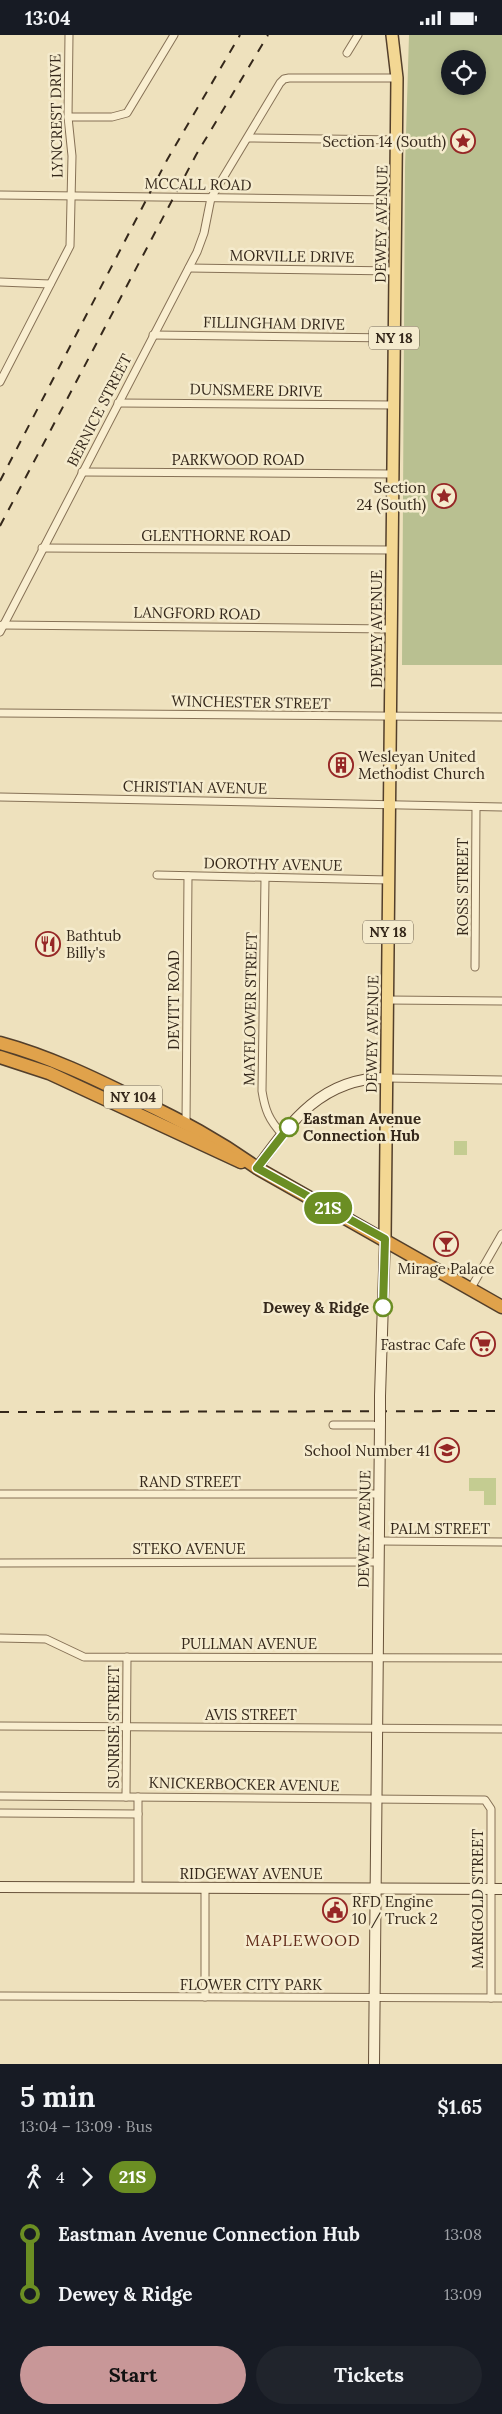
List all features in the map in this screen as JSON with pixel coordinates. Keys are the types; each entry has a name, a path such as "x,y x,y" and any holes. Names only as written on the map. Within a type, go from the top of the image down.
{"highway":[{"name":"NY 104","path":"0,1043 51,1060 99,1081 186,1124 222,1143 257,1168 502,1307"},
{"name":"NY 104","path":"0,1057 49,1073 227,1157 257,1168"}],"main road":[{"name":"DEWEY AVENUE","path":"385,1239 397,78 392,35"}],"street":[{"name":"LYNCREST DRIVE","path":"0,381 70,246 72,156 68,117 69,35"},
{"path":"68,117 112,117 127,113 174,35"},
{"path":"347,53 358,35"},
{"name":"BERNICE STREET","path":"1,628 189,267 202,239 211,198 284,79 397,78"},
{"path":"248,138 396,140"},
{"name":"MCCALL ROAD","path":"0,195 396,199"},
{"name":"MORVILLE DRIVE","path":"189,267 395,271"},
{"path":"0,282 50,284"},
{"name":"FILLINGHAM DRIVE","path":"153,335 394,338"},
{"name":"DUNSMERE DRIVE","path":"118,403 394,405"},
{"name":"PARKWOOD ROAD","path":"82,472 393,474"},
{"name":"GLENTHORNE ROAD","path":"42,549 391,550"},
{"name":"LANGFORD ROAD","path":"1,628 391,629"},
{"name":"WINCHESTER STREET","path":"0,713 502,717"},
{"name":"CHRISTIAN AVENUE","path":"0,797 502,807"},
{"name":"ROSS STREET","path":"475,967 476,807"},
{"name":"DOROTHY AVENUE","path":"157,875 389,880"},
{"name":"DEVITT ROAD","path":"186,1124 188,876"},
{"name":"MAYFLOWER STREET","path":"265,878 262,1091 265,1109 271,1122 282,1134"},
{"path":"387,999 502,1001"},
{"path":"257,1168 282,1134 330,1090 373,1078 502,1080"},
{"path":"471,1288 502,1234"},
{"name":"DEWEY AVENUE","path":"374,2064 374,1888 380,1396 385,1239"},
{"path":"334,1425 380,1423"},
{"name":"RAND STREET","path":"0,1495 379,1494"},
{"name":"PALM STREET","path":"379,1541 502,1542"},
{"name":"STEKO AVENUE","path":"0,1563 378,1562"},
{"name":"PULLMAN AVENUE","path":"0,1638 46,1639 81,1656 502,1658"},
{"name":"SUNRISE STREET","path":"126,1797 127,1657"},
{"name":"AVIS STREET","path":"0,1726 502,1729"},
{"name":"KNICKERBOCKER AVENUE","path":"0,1796 487,1801"},
{"path":"138,1797 138,1887"},
{"name":"MARIGOLD STREET","path":"487,1801 491,1809 491,1998"},
{"path":"0,1813 138,1814"},
{"name":"RIDGEWAY AVENUE","path":"0,1887 502,1889"},
{"path":"205,1888 205,1997"},
{"name":"FLOWER CITY PARK","path":"0,1996 502,1999"}],"green space":[{"path":"409,35 502,35 502,665 402,665 405,167"},
{"path":"454,1141 467,1141 467,1155 454,1155"},
{"path":"469,1478 496,1478 496,1505 484,1505 484,1491 469,1491"}],"railway":[{"path":"0,481 167,160 240,35"},
{"path":"0,526 196,155 268,35"},
{"path":"0,1412 502,1411"}],"bus line":[{"name":"21S","path":"289,1127 257,1168 385,1239 383,1307"}],"place":[{"name":"Section 14 (South)","path":"463,141"},
{"name":"Section 24 (South)","path":"444,496"},
{"name":"Wesleyan United Methodist Church","path":"341,765"},
{"name":"Bathtub Billy's","path":"48,944"},
{"name":"Eastman Avenue Connection Hub","path":"289,1127"},
{"name":"Mirage Palace","path":"446,1244"},
{"name":"Dewey & Ridge","path":"383,1307"},
{"name":"Fastrac Cafe","path":"483,1344"},
{"name":"School Number 41","path":"447,1450"},
{"name":"RFD Engine 10 / Truck 2","path":"335,1910"}],"district":[{"name":"MAPLEWOOD","path":"303,1940"}]}
